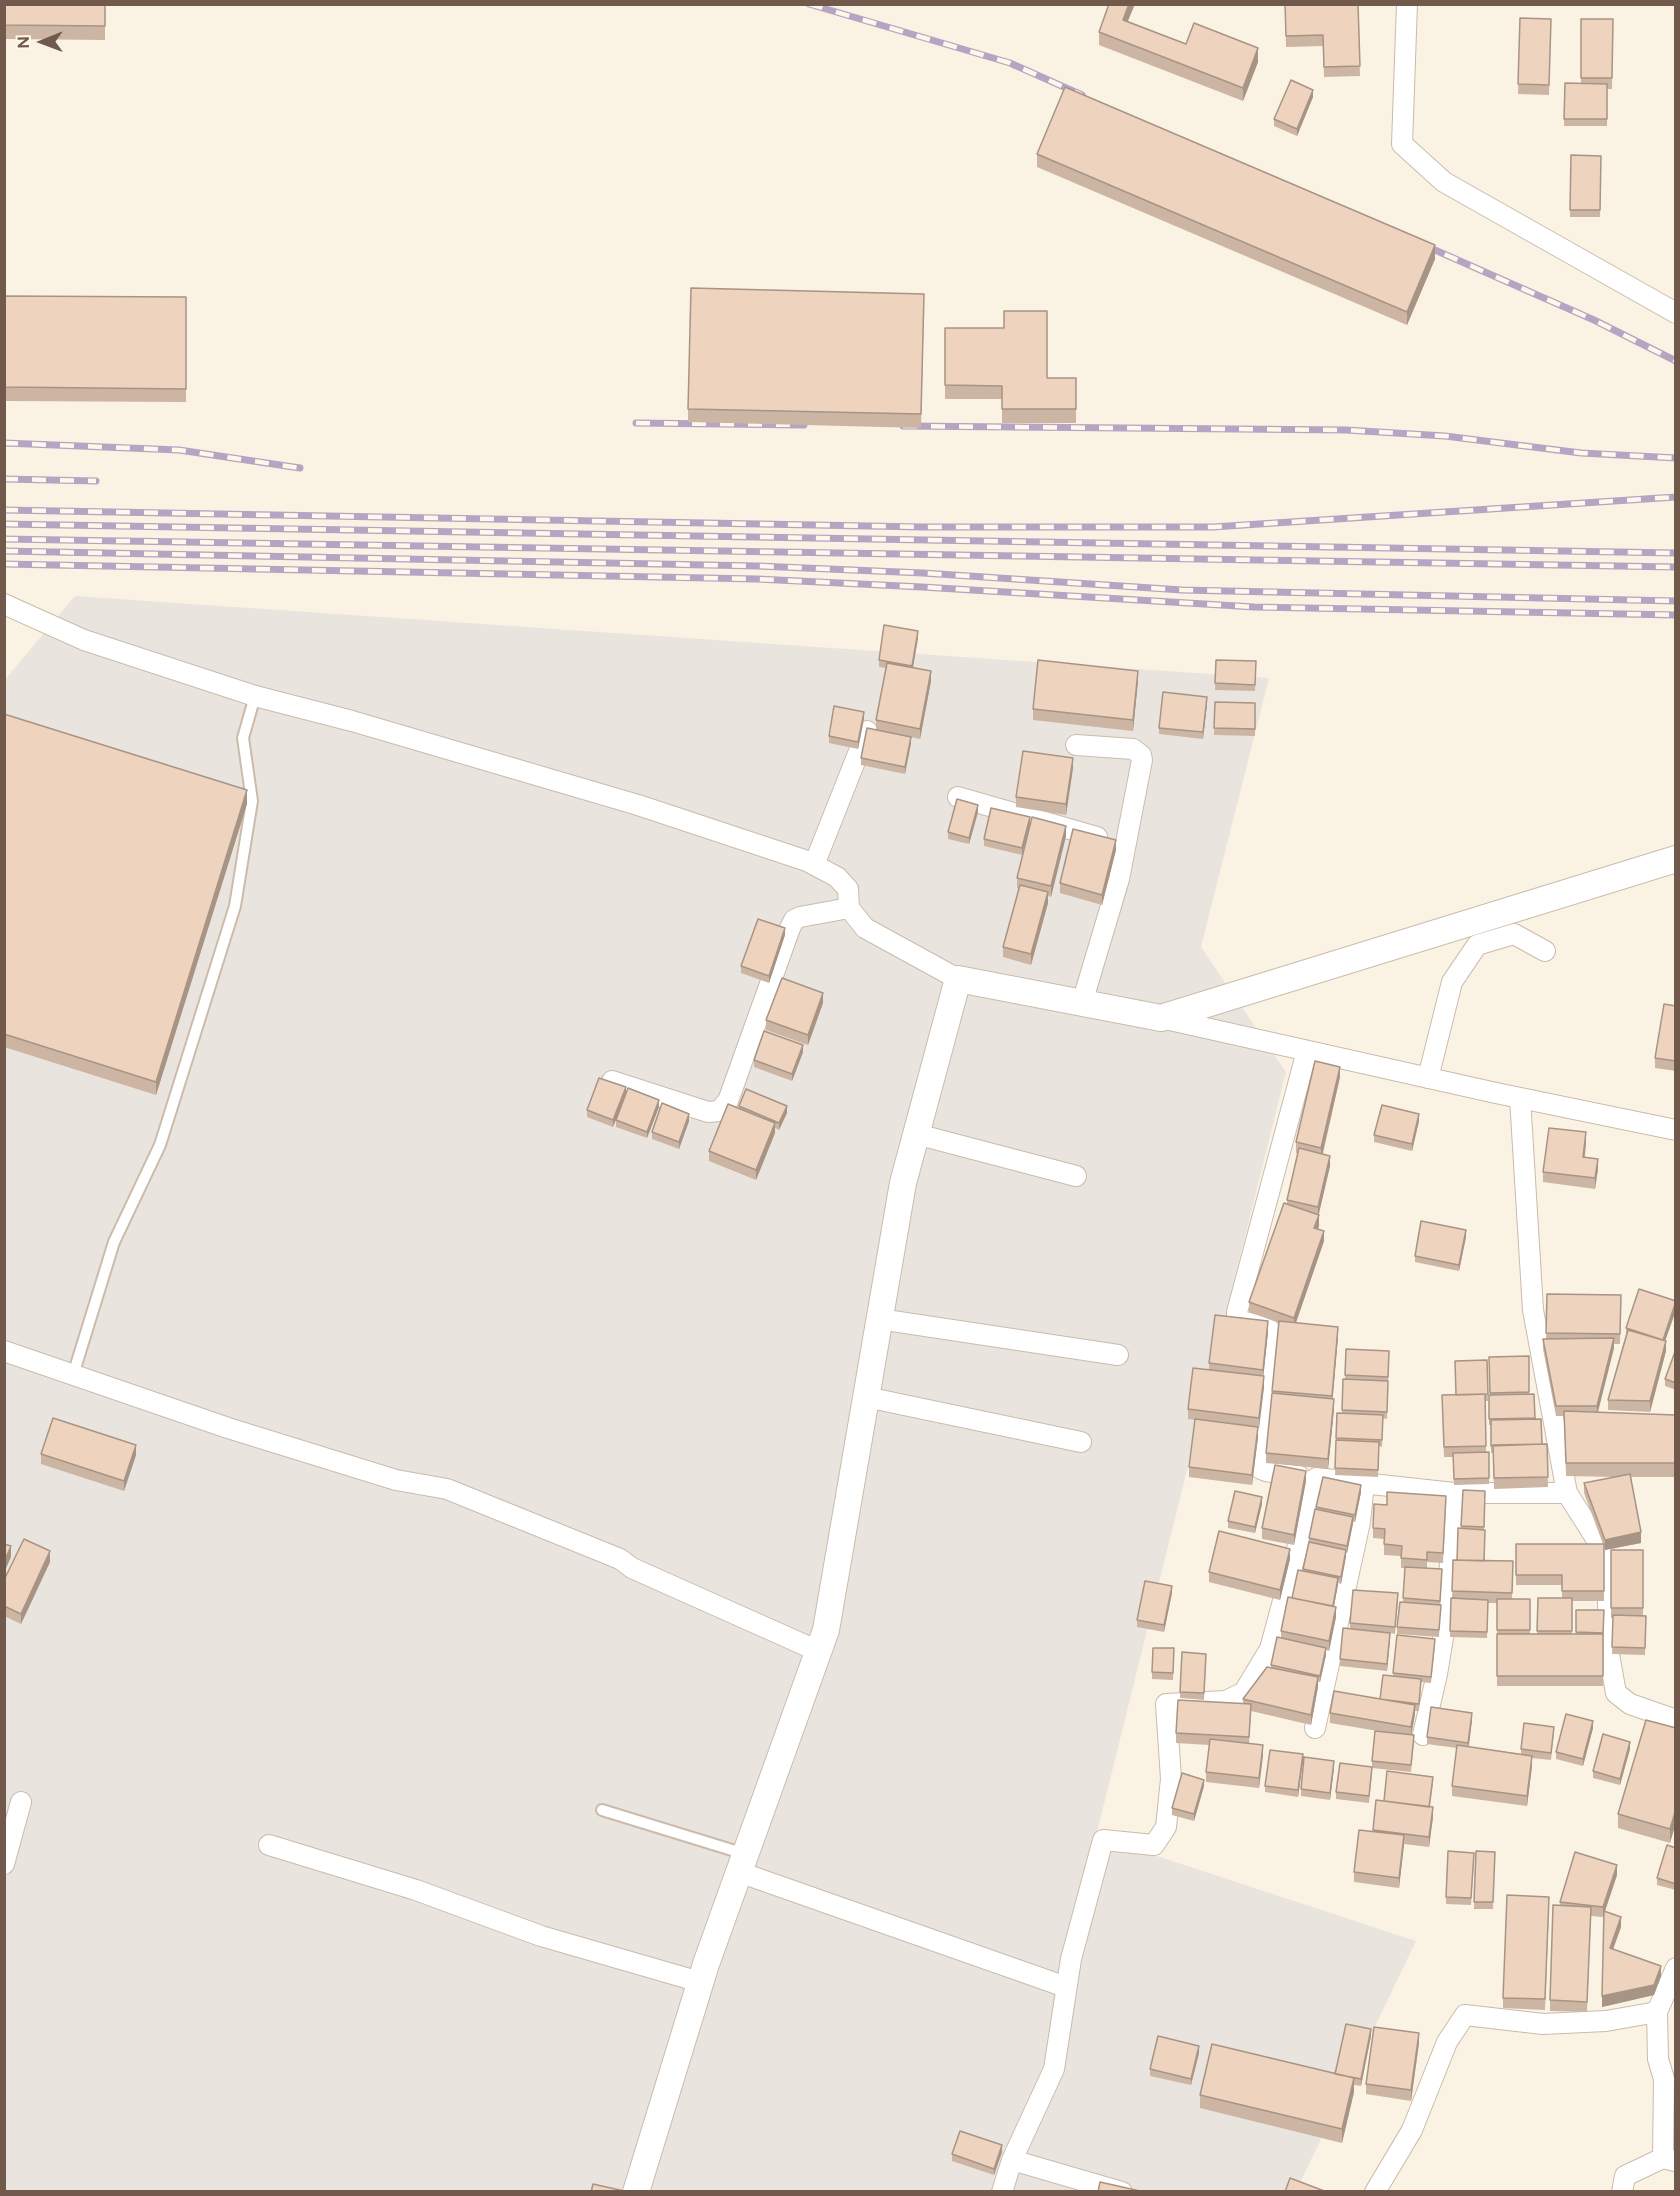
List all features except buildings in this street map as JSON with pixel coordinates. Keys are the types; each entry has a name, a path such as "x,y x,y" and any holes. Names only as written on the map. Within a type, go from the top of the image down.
{"street":[{"path":"1407,4 1402,144 1444,182 1676,313"},
{"path":"4,604 84,640 255,696 352,721 638,805 814,865 837,877 848,889 849,908 866,928 958,979 1161,1018 1428,1078 1676,1130"},
{"path":"814,865 867,731"},
{"path":"1076,745 1133,749 1141,754 1119,879 1082,1003"},
{"path":"958,797 1125,846"},
{"path":"1161,1018 1676,859"},
{"path":"612,1081 708,1112 718,1111 728,1101 794,921 800,917 849,908"},
{"path":"1428,1078 1452,982 1478,945 1514,934 1545,951"},
{"path":"636,2192 700,1982 826,1630 903,1183 958,979"},
{"path":"1307,1051 1236,1312 1237,1320 1268,1328 1273,1334 1261,1469 1266,1472 1454,1493 1567,1493"},
{"path":"1520,1098 1533,1311 1567,1493 1608,1561 1608,1648 1616,1693 1630,1704 1676,1720"},
{"path":"916,1134 1076,1176"},
{"path":"879,1319 1118,1355"},
{"path":"4,1350 228,1428 396,1480 447,1489 620,1559 632,1568 818,1651"},
{"path":"866,1397 1081,1442"},
{"path":"1002,2192 1012,2160 1054,2068 1071,1959 1103,1840 1154,1845 1166,1827 1170,1779 1166,1704 1226,1701 1244,1692 1270,1648 1316,1478"},
{"path":"1315,1728 1360,1522 1364,1483"},
{"path":"1422,1735 1437,1674 1447,1614 1454,1493"},
{"path":"4,1864 21,1802"},
{"path":"269,1845 416,1890 540,1936 700,1982"},
{"path":"742,1863 1066,1987"},
{"path":"1622,2192 1626,2176 1669,2160 1664,2079 1658,2060 1657,2012 1676,1968"},
{"path":"1375,2192 1412,2130 1447,2042 1465,2015 1543,2024 1606,2021 1657,2012"},
{"path":"1012,2160 1122,2192"}],"lane":[{"path":"73,1374 114,1242 160,1145 235,906 252,801 243,738 255,696"},
{"path":"602,1810 742,1863"}],"shaded area":[{"path":"75,596 1269,678 1201,947 1286,1072 1096,1836 1416,1941 1296,2191 5,2192 4,681"}],"railway":[{"path":"809,4 1010,63 1082,95"},
{"path":"1419,243 1594,320 1676,361"},
{"path":"636,423 804,425"},
{"path":"903,426 1346,430 1445,436 1581,453 1676,458"},
{"path":"4,443 179,450 300,468"},
{"path":"4,479 96,481"},
{"path":"4,510 922,527 1213,527 1676,497"},
{"path":"4,524 1676,553"},
{"path":"4,539 1676,567"},
{"path":"4,551 758,566 923,573 1182,590 1676,601"},
{"path":"4,564 757,579 1254,607 1676,615"}]}
